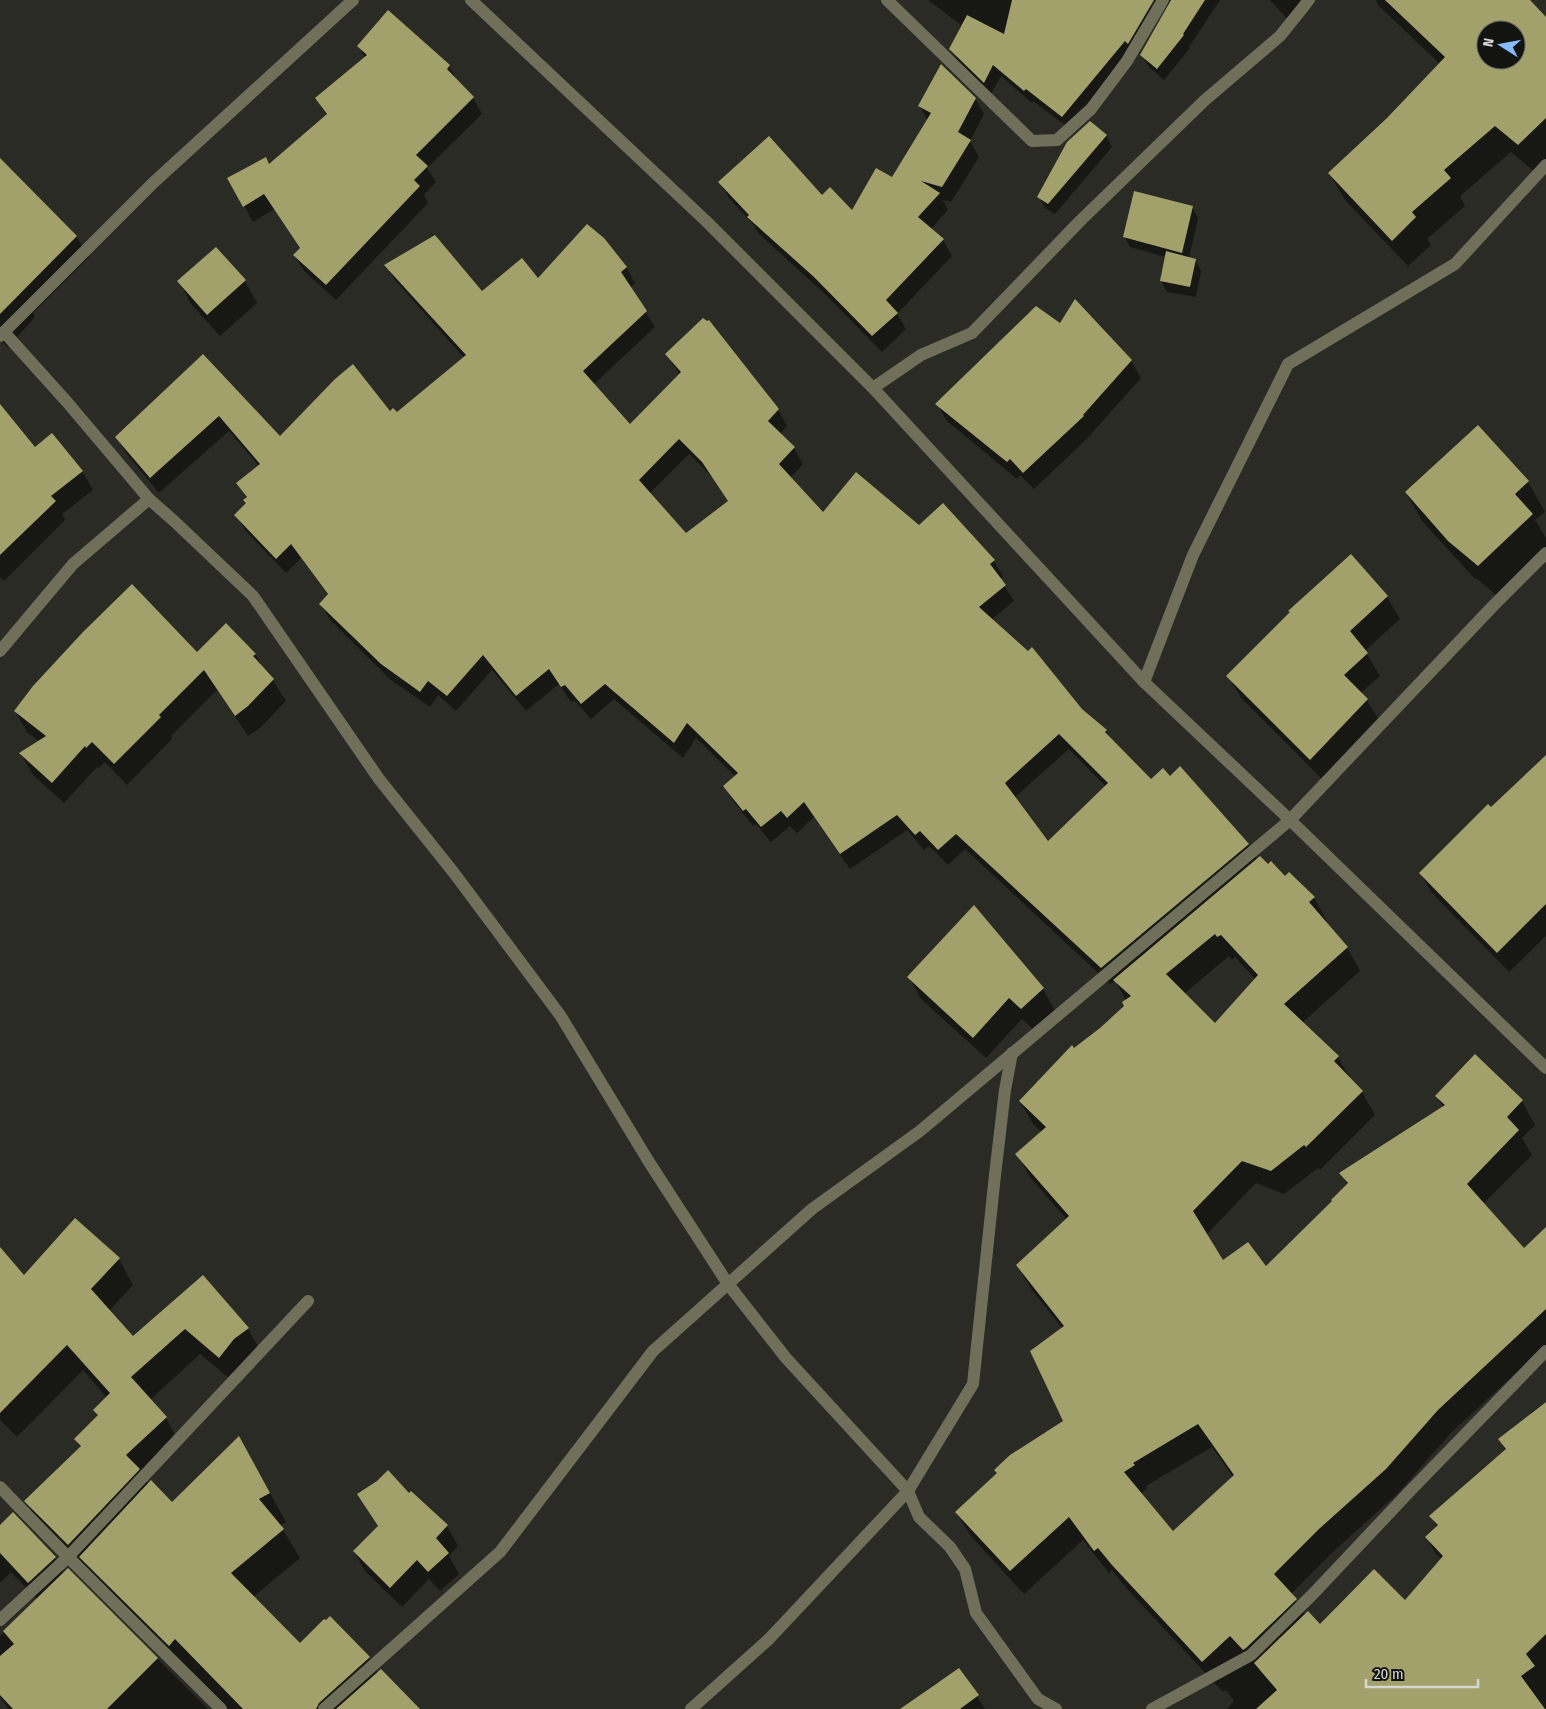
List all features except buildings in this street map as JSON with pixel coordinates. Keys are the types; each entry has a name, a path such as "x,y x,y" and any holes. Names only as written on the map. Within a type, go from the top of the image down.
{"street":[{"path":"353,0 153,183 2,334 67,402 148,499 253,596 379,779 454,873 560,1015 649,1162 728,1284 786,1358 908,1491 919,1517 950,1547 965,1569 976,1612 1038,1699 1056,1709"},
{"path":"472,0 706,221 874,388 1144,682 1290,820 1546,1068"},
{"path":"887,0 1032,141 1057,140 1091,109 1127,61 1163,0"},
{"path":"874,388 921,355 972,333 1080,221 1191,113 1280,36 1309,0"},
{"path":"1144,682 1193,555 1288,364 1455,264 1546,165"},
{"path":"0,651 73,564 148,499"},
{"path":"324,1709 500,1552 653,1351 812,1209 920,1131 1290,820 1493,606 1546,553"},
{"path":"691,1709 769,1639 908,1491 973,1384 995,1174 1005,1090 1012,1053"},
{"path":"0,1620 67,1558 308,1301"},
{"path":"1152,1709 1251,1655 1313,1594 1546,1351"},
{"path":"0,1487 67,1558 221,1709"}]}
